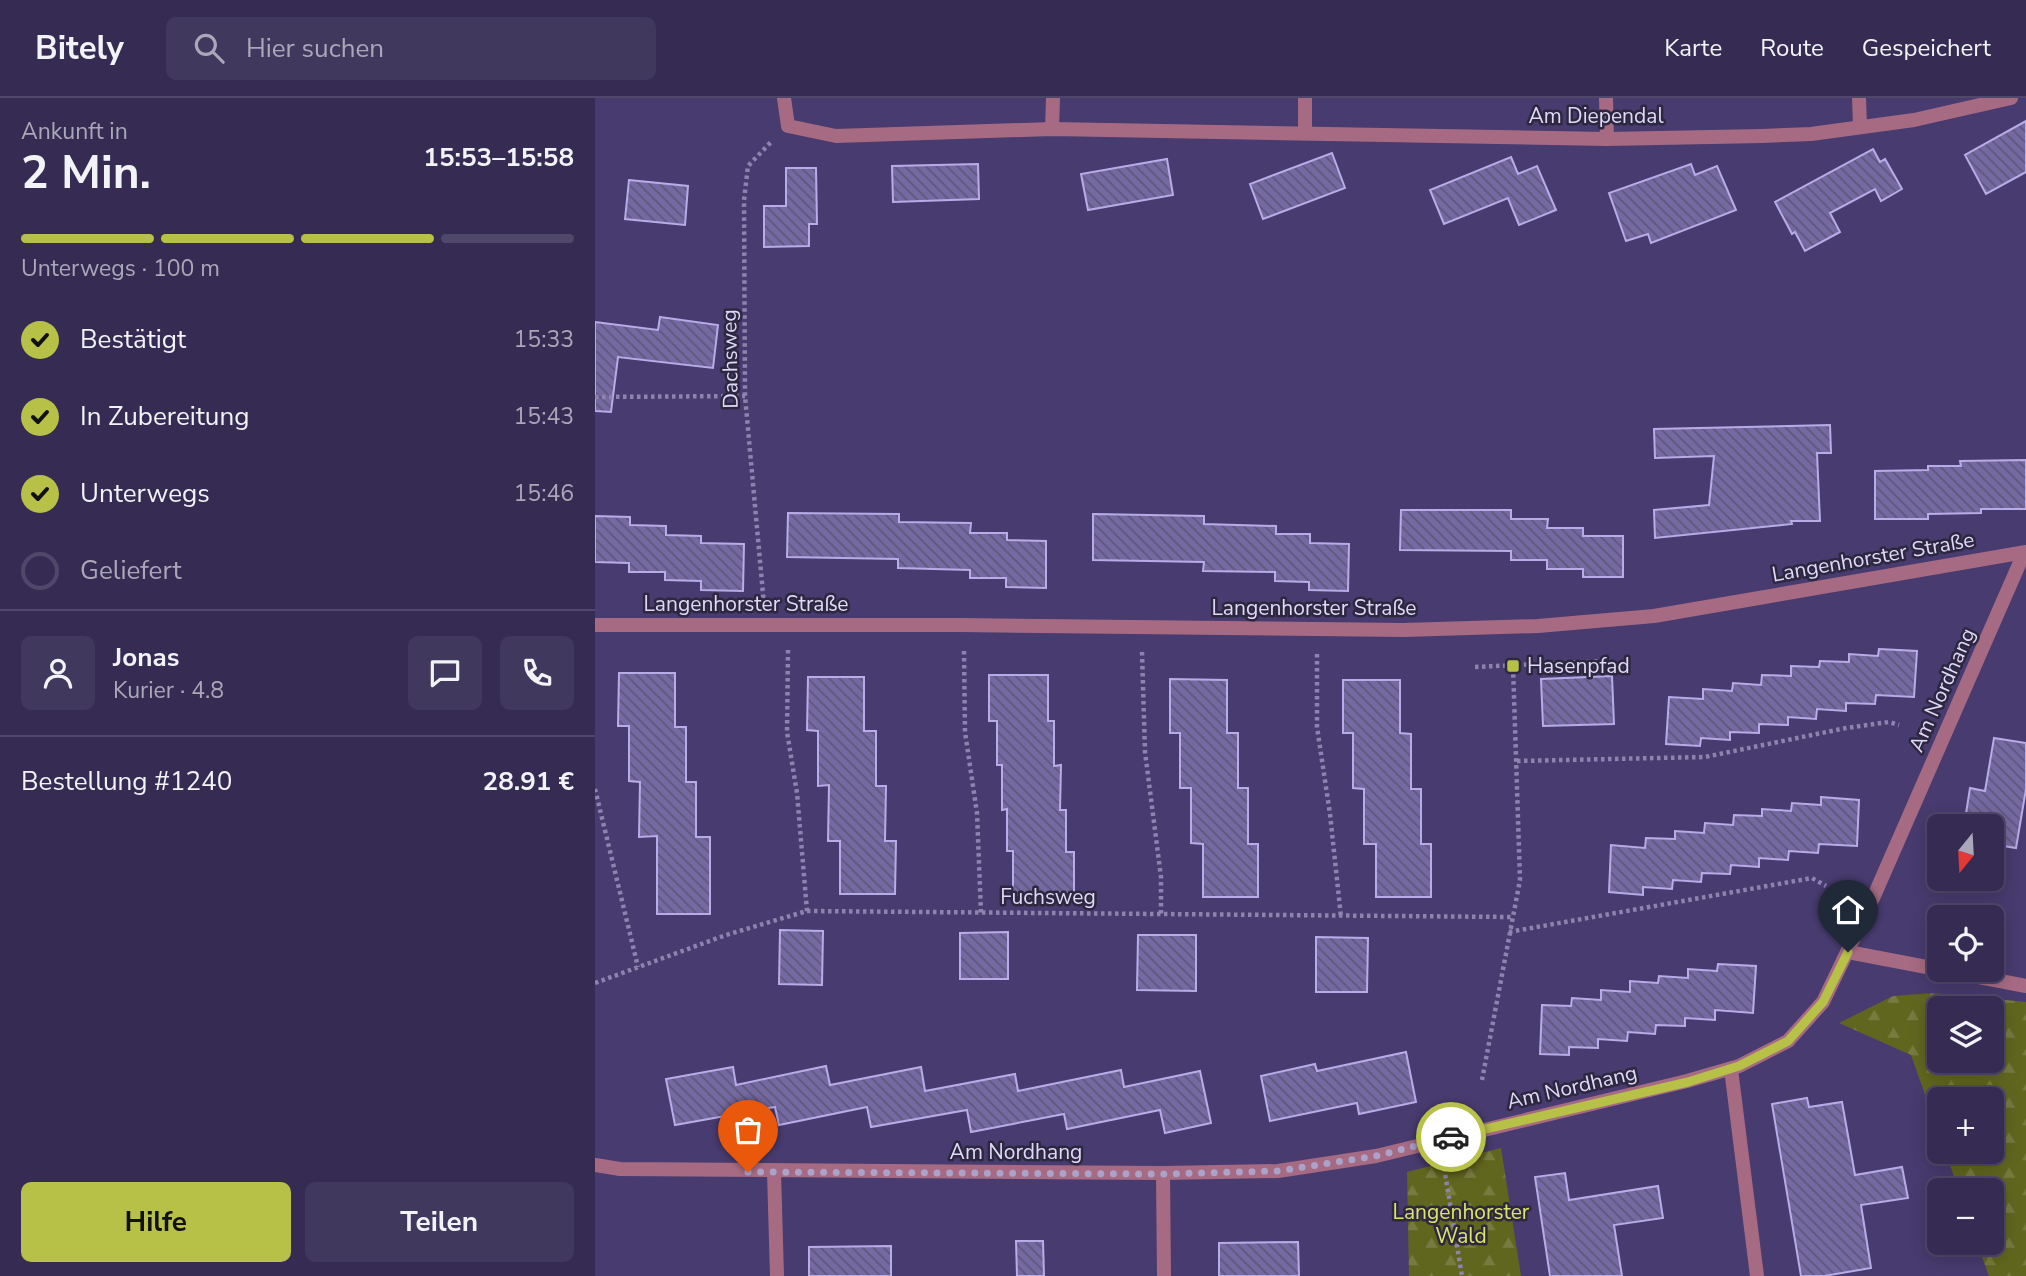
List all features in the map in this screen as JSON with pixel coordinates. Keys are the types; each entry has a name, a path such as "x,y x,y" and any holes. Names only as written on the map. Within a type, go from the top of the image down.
{"street":[{"path":"784,98 788,126"},
{"path":"1052,129 1053,98"},
{"path":"1305,98 1305,133"},
{"path":"1606,98 1607,139"},
{"path":"1859,98 1860,126"},
{"name":"Am Diependal","path":"788,126 836,135 1052,129 1607,139 1811,134 1914,120 2011,98"},
{"name":"Langenhorster Straße","path":"595,625 960,625 1354,630 1538,626 1654,616 2025,552"},
{"name":"Am Nordhang","path":"595,1165 620,1169 773,1172 1163,1174 1278,1171 1376,1156 1688,1082 1731,1069 1788,1041 1823,1002 1848,952 2025,552"},
{"path":"1848,952 2026,986"},
{"path":"1731,1069 1757,1276"},
{"path":"773,1172 777,1276"},
{"path":"1163,1174 1164,1276"}],"path":[{"name":"Dachsweg","path":"765,607 745,396 744,200 748,166 788,126"},
{"path":"595,397 745,396"},
{"path":"788,650 787,732 797,793 807,911"},
{"path":"964,651 965,732 977,813 981,913"},
{"path":"1142,652 1145,752 1161,877 1161,914"},
{"path":"1317,654 1317,727 1341,916"},
{"path":"1475,667 1600,661"},
{"path":"1482,1080 1520,880 1513,666"},
{"path":"1517,761 1705,757 1846,728 1889,722 1899,725"},
{"path":"595,789 638,967"},
{"path":"1509,932 1812,878 1826,886"},
{"name":"Fuchsweg","path":"595,984 726,935 807,911 1512,917"},
{"path":"1443,1160 1462,1276"}],"green space":[{"path":"1933,993 1964,996 1927,996 1927,1073 2004,1073 2004,1000 2026,1002 2026,1276 1989,1276 1981,1255 2004,1255 2004,1178 1955,1178 1949,1164 2004,1164 2004,1087 1927,1087 1927,1100 1911,1055 1839,1023 1893,996"},
{"name":"Langenhorster Wald","path":"1501,1148 1521,1276 1409,1276 1407,1172"}],"building":[{"path":"2026,121 2026,172 1986,194 1965,155"},
{"path":"1873,149 1880,162 1885,159 1902,189 1881,201 1875,189 1830,213 1840,232 1805,251 1795,232 1792,234 1775,202"},
{"path":"1332,153 1345,188 1263,219 1250,184"},
{"path":"1511,157 1518,174 1537,166 1556,210 1519,225 1508,198 1444,224 1430,190"},
{"path":"1167,159 1173,195 1088,210 1081,174"},
{"path":"978,164 979,199 893,202 892,166"},
{"path":"1691,164 1695,175 1717,166 1736,210 1651,243 1648,234 1626,241 1609,193"},
{"path":"786,168 816,168 817,224 809,224 809,246 764,247 764,206 786,206"},
{"path":"629,180 688,186 685,225 625,219"},
{"path":"660,317 718,325 713,368 618,357 611,412 595,411 595,322 658,330"},
{"path":"1830,425 1831,453 1817,453 1820,521 1791,521 1792,524 1655,538 1654,510 1709,505 1714,456 1655,458 1654,429"},
{"path":"2026,460 2026,509 1981,509 1981,513 1928,514 1928,519 1875,519 1875,471 1928,470 1928,466 1961,466 1960,461"},
{"path":"1401,510 1511,510 1511,519 1548,519 1547,528 1583,528 1583,536 1623,536 1623,577 1583,577 1583,569 1547,569 1547,560 1511,560 1511,551 1400,550"},
{"path":"788,513 899,514 899,522 971,523 970,533 1007,533 1007,540 1046,541 1046,588 1006,587 1006,578 970,578 970,570 898,568 898,559 787,557"},
{"path":"1093,514 1204,516 1204,524 1276,526 1276,534 1310,534 1310,543 1349,544 1348,591 1309,590 1309,582 1275,581 1275,572 1203,571 1204,562 1093,560"},
{"path":"595,516 630,517 630,525 666,526 666,535 701,536 701,543 744,544 743,591 701,590 701,581 665,580 665,572 629,572 629,563 595,562"},
{"path":"1879,649 1917,651 1914,697 1876,695 1875,704 1846,703 1846,711 1817,709 1816,719 1788,717 1788,725 1759,724 1759,733 1730,732 1730,740 1701,738 1700,746 1666,744 1669,697 1703,699 1703,689 1732,691 1733,683 1761,685 1762,675 1791,676 1791,666 1819,667 1820,661 1849,662 1849,654 1878,656"},
{"path":"619,673 675,673 675,727 686,727 686,782 696,782 696,837 710,837 710,914 657,914 657,836 639,837 640,782 629,781 629,726 618,726"},
{"path":"989,675 1048,675 1048,721 1054,721 1054,766 1061,765 1060,810 1066,810 1066,852 1074,852 1074,895 1013,895 1013,851 1007,851 1007,809 1002,810 1002,765 997,765 997,721 989,721"},
{"path":"1612,676 1614,724 1543,726 1541,679"},
{"path":"808,677 864,677 864,731 876,731 876,786 886,786 885,841 896,841 895,894 840,894 840,841 828,841 829,785 818,786 818,731 807,730"},
{"path":"1170,679 1227,680 1227,733 1238,733 1238,788 1248,788 1248,844 1258,844 1258,897 1203,897 1203,844 1191,843 1191,788 1180,788 1180,733 1170,733"},
{"path":"1343,680 1400,680 1400,733 1411,734 1411,789 1421,789 1421,844 1431,844 1431,897 1376,897 1376,844 1364,844 1364,789 1353,788 1353,733 1343,733"},
{"path":"1994,738 2026,743 2026,789 2016,848 2004,846 2004,814 1966,814 1970,788 1985,791"},
{"path":"1821,797 1859,800 1857,846 1819,844 1818,853 1789,851 1788,860 1759,858 1759,867 1731,865 1730,874 1702,873 1701,882 1673,880 1672,889 1643,887 1643,895 1609,892 1611,845 1645,848 1646,838 1675,839 1675,831 1704,833 1705,823 1733,825 1734,815 1762,816 1762,809 1791,811 1792,803 1821,805"},
{"path":"780,930 823,931 822,985 779,984"},
{"path":"1008,932 1008,979 960,979 960,933"},
{"path":"1138,935 1196,935 1196,991 1137,990"},
{"path":"1316,937 1368,938 1367,992 1316,992"},
{"path":"1718,964 1756,966 1753,1013 1715,1010 1715,1020 1685,1018 1685,1026 1656,1025 1655,1034 1628,1032 1627,1041 1598,1039 1598,1048 1569,1047 1569,1055 1540,1054 1542,1005 1571,1006 1572,998 1601,1000 1601,990 1630,992 1630,981 1658,983 1659,976 1688,978 1688,969 1717,971"},
{"path":"1406,1052 1416,1102 1359,1114 1357,1103 1270,1121 1261,1076 1315,1064 1317,1071"},
{"path":"826,1066 830,1085 921,1067 925,1091 1015,1074 1018,1091 1121,1070 1124,1087 1200,1071 1211,1123 1165,1133 1160,1110 1067,1129 1064,1114 971,1132 967,1110 871,1127 867,1107 779,1125 775,1107 675,1125 666,1079 733,1067 736,1085"},
{"path":"1807,1098 1809,1107 1842,1102 1855,1175 1902,1167 1908,1198 1861,1205 1871,1268 1824,1276 1801,1276 1772,1104"},
{"path":"1565,1173 1569,1200 1658,1186 1663,1218 1614,1225 1622,1276 1550,1276 1535,1177"},
{"path":"1016,1241 1043,1241 1044,1276 1017,1276"},
{"path":"1298,1242 1299,1276 1219,1276 1219,1243"},
{"path":"891,1246 891,1276 809,1276 809,1247"}],"way so far":[{"path":"748,1172 1163,1174 1278,1171 1376,1156 1451,1137"}],"place":[{"name":"Hasenpfad","path":"1513,666"}],"route":[{"path":"1451,1137 1688,1082 1739,1066 1788,1041 1823,1002 1848,952"}]}
